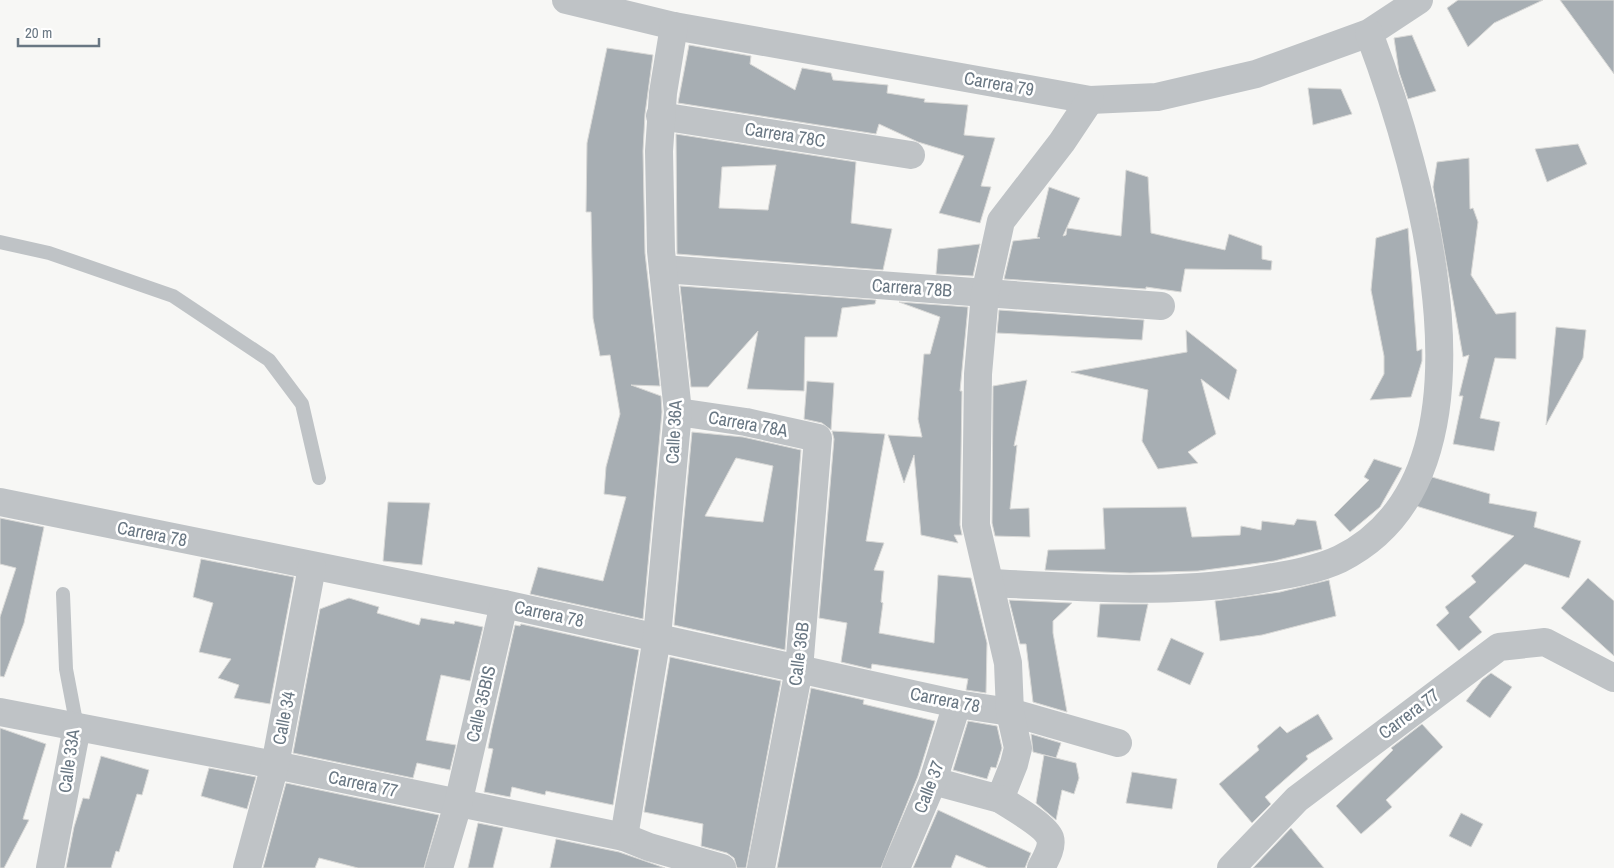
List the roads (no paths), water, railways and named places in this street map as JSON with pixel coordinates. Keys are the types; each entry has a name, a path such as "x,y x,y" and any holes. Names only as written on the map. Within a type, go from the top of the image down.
{"street":[{"name":"Carrera 79","path":"566,0 674,26 1090,100 1157,97 1256,74 1369,33 1419,0"},
{"name":"Calle 36A","path":"624,837 657,637 678,412 663,269 659,151 660,116 674,26"},
{"path":"990,584 1156,590 1228,586 1288,574 1339,559 1379,534 1413,488 1432,435 1440,371 1432,248 1394,100 1369,33"},
{"path":"1000,799 1014,764 1018,748 1010,712 1008,664 976,525 978,374 985,294 1001,221 1062,142 1090,100"},
{"name":"Carrera 78C","path":"660,116 911,155"},
{"name":"Carrera 78B","path":"663,269 1161,306"},
{"name":"Carrera 78A","path":"678,412 746,422 818,438"},
{"name":"Calle 36B","path":"762,868 799,669 818,438"},
{"name":"Carrera 78","path":"0,502 312,567 504,604 957,704 1010,712 1107,740"},
{"name":"Calle 34","path":"247,868 275,765 312,567"},
{"name":"Calle 35BIS","path":"439,868 458,804 504,604"},
{"name":"Carrera 77","path":"1231,868 1297,799 1499,647 1545,642 1614,678"},
{"name":"Calle 37","path":"896,868 933,781 957,704"},
{"name":"Carrera 77","path":"0,712 275,765 624,837 646,858 722,868"},
{"name":"Calle 33A","path":"50,868 57,842 76,728"},
{"path":"933,781 1000,799 1044,830 1050,838 1049,849 1042,868"}],"lane":[{"path":"0,242 49,253 173,296 269,360 302,404 319,478"},
{"name":"Calle 33A","path":"63,594 66,669 76,728"}]}
